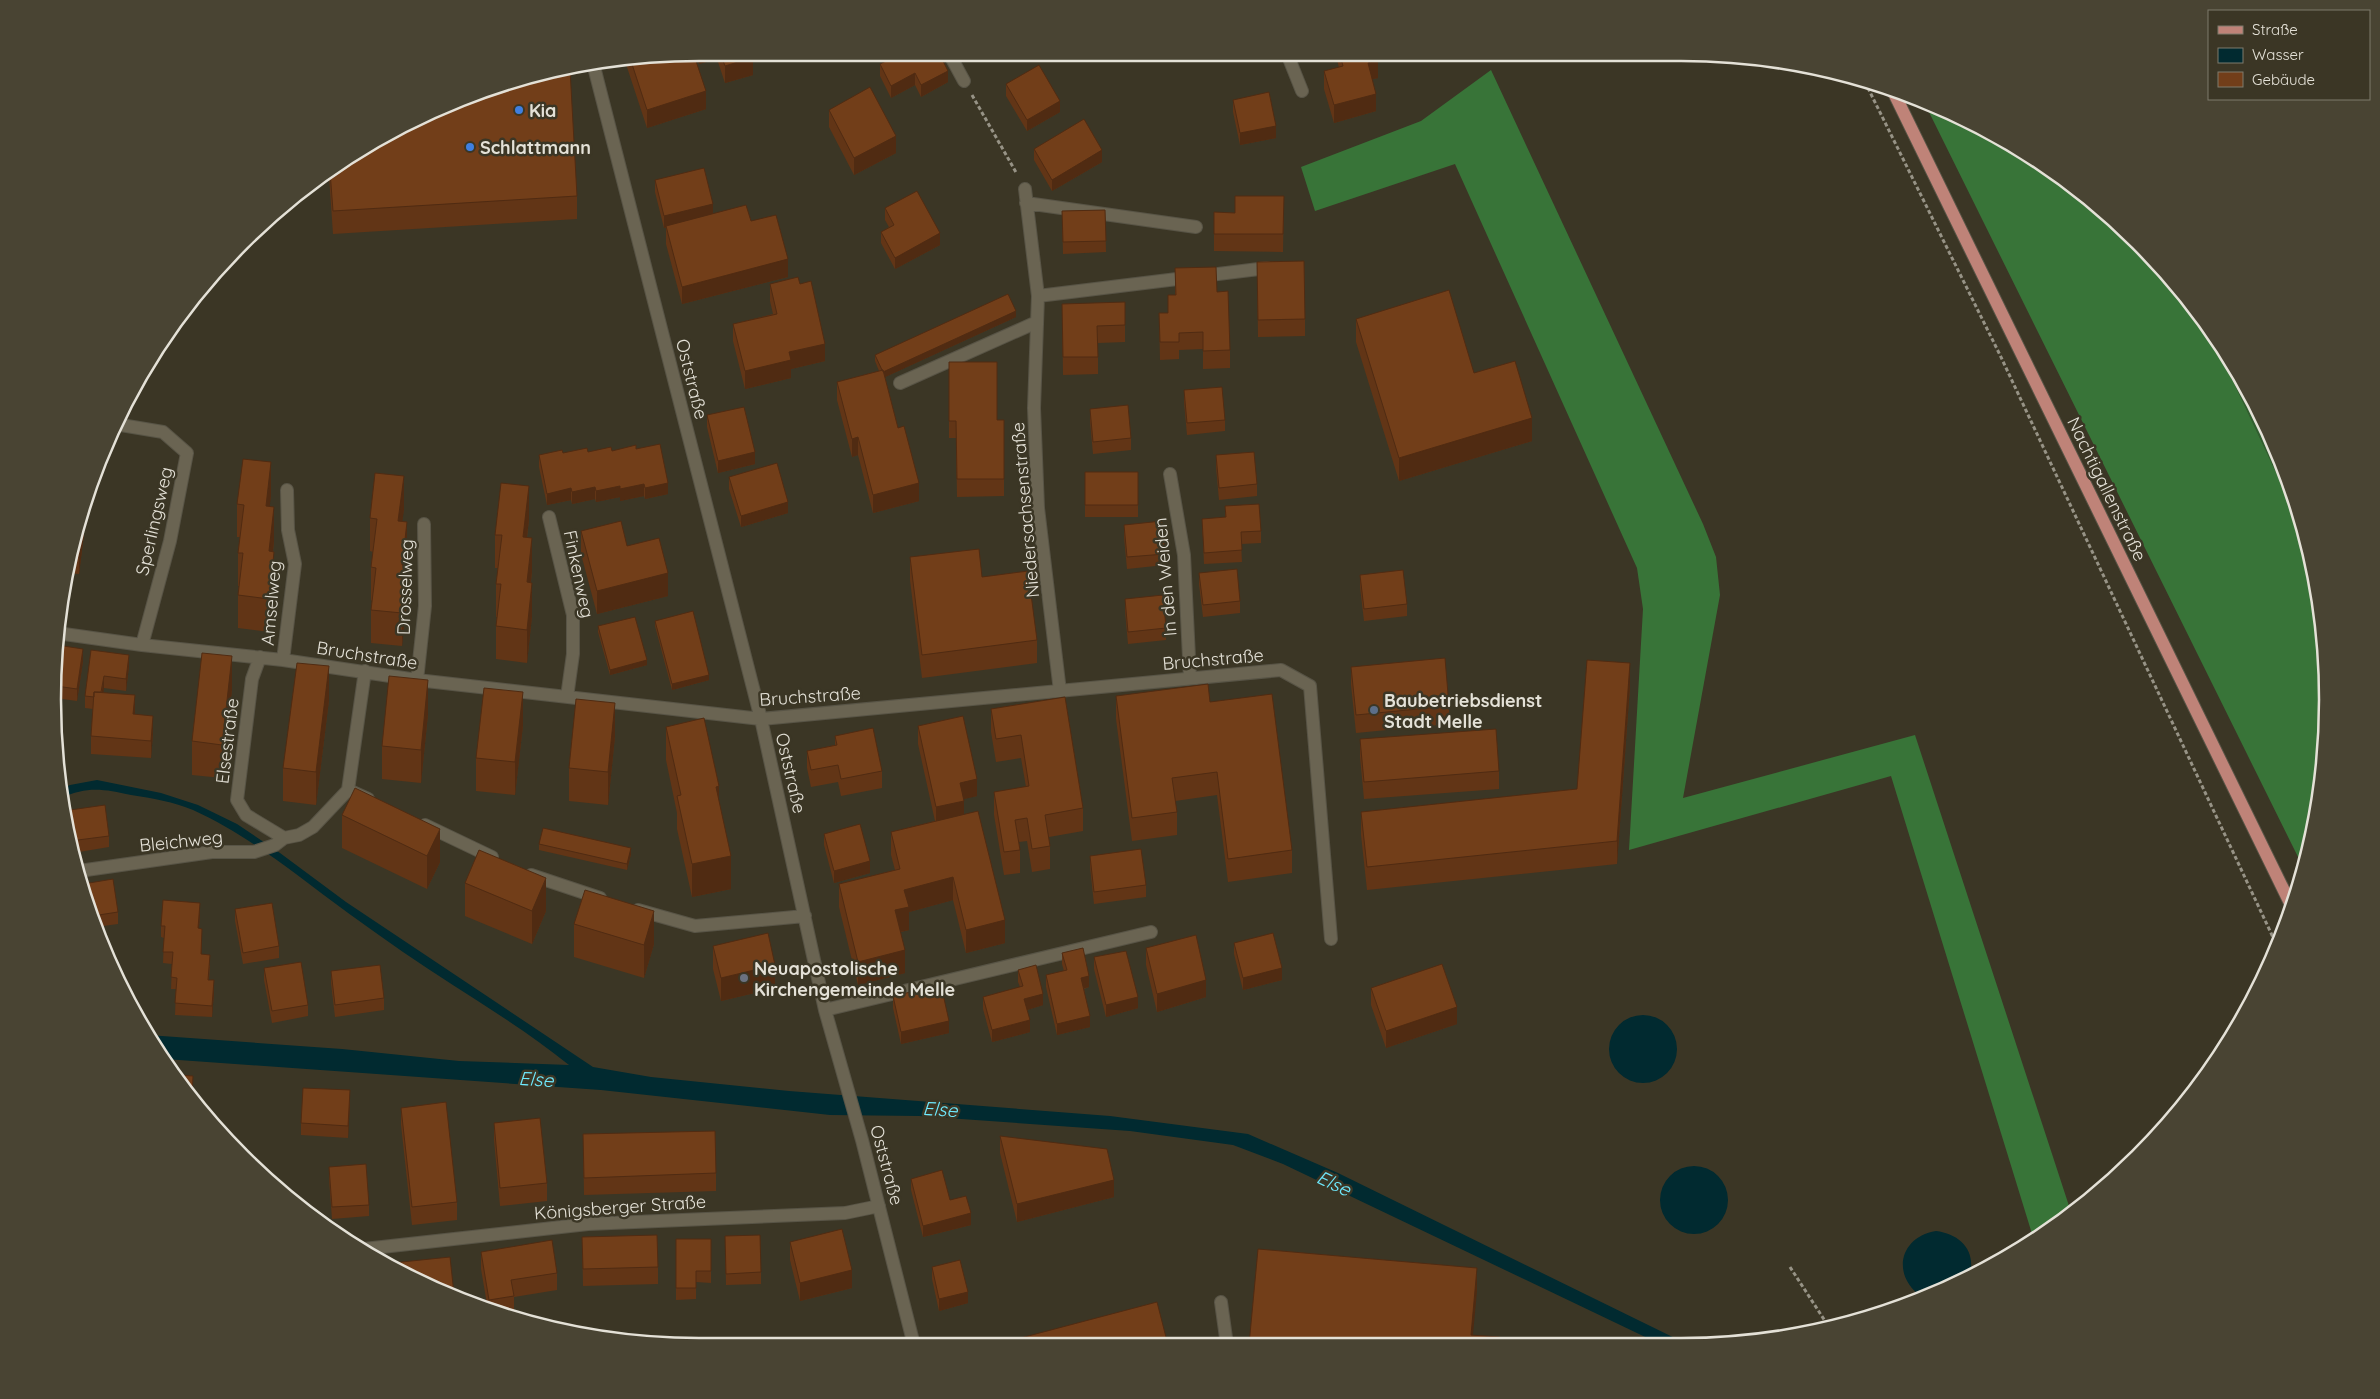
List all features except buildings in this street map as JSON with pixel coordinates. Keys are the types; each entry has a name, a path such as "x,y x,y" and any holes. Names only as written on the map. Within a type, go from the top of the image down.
{"main road":[{"name":"Nachtigallenstraße","path":"1897,99 2287,897"}],"street":[{"path":"953,61 964,81"},
{"path":"1290,61 1302,91"},
{"name":"Oststraße","path":"595,71 761,719 825,1010 844,1071 912,1338"},
{"name":"Niedersachsenstraße","path":"1024,189 1038,296 1034,408 1038,508 1060,691"},
{"path":"1026,203 1196,227"},
{"path":"1038,296 1268,268"},
{"path":"900,383 1037,322"},
{"name":"Sperlingsweg","path":"123,425 163,432 187,453 170,541 142,645"},
{"name":"In den Weiden","path":"1170,474 1184,555 1190,678"},
{"name":"Amselweg","path":"283,660 295,564 288,530 287,490"},
{"name":"Finkenweg","path":"549,517 573,615 573,654 568,697"},
{"name":"Drosselweg","path":"417,680 425,606 424,524"},
{"name":"Bruchstraße","path":"65,634 142,645 260,657 417,680 761,719 1281,670 1310,686 1331,939"},
{"name":"Elsestraße","path":"260,657 252,678 237,800 246,815 280,841"},
{"path":"365,671 348,790 384,806"},
{"name":"Bleichweg","path":"85,870 212,852 254,852 299,835 313,827 348,790"},
{"path":"410,819 500,861"},
{"path":"518,869 546,881 611,901"},
{"path":"629,907 695,926 805,916"},
{"path":"825,1010 1151,932"},
{"name":"Königsberger Straße","path":"374,1248 588,1224 844,1213 879,1206"},
{"path":"1221,1302 1225,1338"}],"path":[{"path":"964,81 1024,189"},
{"path":"1869,90 2000,355 2273,937"},
{"path":"1790,1267 1825,1321"}],"green space":[{"path":"1491,70 1703,524 1716,557 1720,595 1683,798 1915,735 2069,1206 2032,1232 1891,776 1629,850 1643,609 1637,568 1455,164 1315,211 1301,167 1421,121"},
{"path":"1929,112 1963,127 2035,169 2069,193 2101,220 2132,248 2187,311 2231,377 2285,494 2297,534 2313,616 2319,700 2317,741 2313,783 2299,858"},
{"path":"2231,377 2253,417 2279,479"}],"water":[{"name":"Else","path":"97,780 161,793 198,805 237,824 346,902 593,1067 651,1077 789,1091 1110,1116 1248,1134 1338,1173 1675,1338 1647,1338 1283,1164 1233,1145 1130,1131 919,1116 830,1115 601,1090 173,1060 157,1036 342,1049 459,1061 569,1065 508,1021 390,943 234,831 186,807 155,799 104,790 87,790 69,794 68,786"},
{"path":"1636,1015 1650,1015 1662,1020 1672,1030 1677,1042 1677,1056 1672,1068 1662,1078 1650,1083 1636,1083 1624,1078 1614,1068 1609,1056 1609,1042 1614,1030 1624,1020"},
{"path":"1687,1166 1701,1166 1713,1171 1723,1181 1728,1193 1728,1207 1723,1219 1713,1229 1701,1234 1687,1234 1675,1229 1665,1219 1660,1207 1660,1193 1665,1181 1675,1171"},
{"path":"1936,1231 1959,1240 1971,1258 1971,1268 1917,1292 1906,1279 1903,1268 1904,1258 1907,1249 1914,1241"}],"place":[{"name":"Kia","path":"519,110"},
{"name":"Schlattmann","path":"470,147"},
{"name":"Baubetriebsdienst Stadt Melle","path":"1374,710"},
{"name":"Neuapostolische Kirchengemeinde Melle","path":"744,978"}]}
